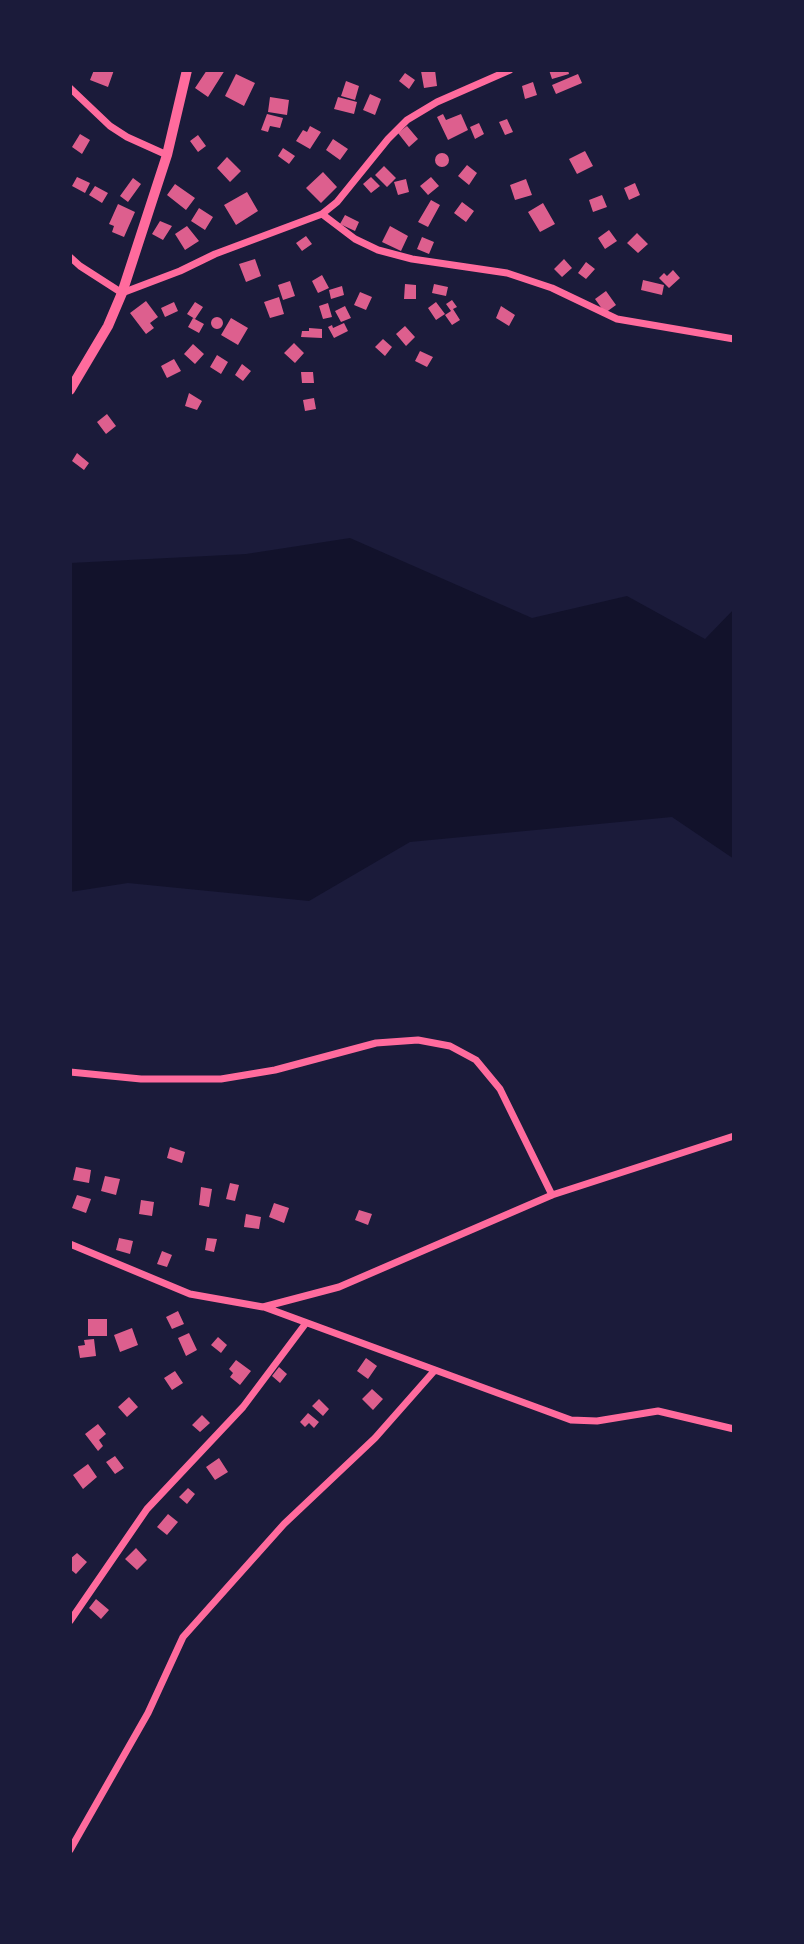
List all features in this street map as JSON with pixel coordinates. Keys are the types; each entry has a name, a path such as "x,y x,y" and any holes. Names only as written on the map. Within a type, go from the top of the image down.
{"street":[{"path":"70,390 108,326 122,293 167,155 187,70"},
{"path":"122,293 180,271 215,254 322,214 337,202 388,139 407,120 438,102 510,70"},
{"path":"70,88 110,127 167,155"},
{"path":"322,214 355,239 378,250 508,273 552,288 617,319 734,339"},
{"path":"70,257 122,293"},
{"path":"70,1072 141,1079 221,1079 275,1070 376,1043 418,1040 450,1046 476,1060 500,1089 552,1195"},
{"path":"263,1307 339,1287 552,1195 734,1136"},
{"path":"70,1244 190,1294 263,1307 570,1420 597,1421 659,1410 734,1429"},
{"path":"70,1621 146,1509 243,1407 306,1323"},
{"path":"70,1850 148,1713 183,1637 284,1524 351,1463 435,1370"}],"shaded area":[{"path":"350,538 532,618 627,596 705,639 734,609 734,859 672,817 410,842 309,901 128,883 70,892 70,563 246,554"}],"building":[{"path":"94,70 114,70 108,87 90,80"},
{"path":"207,70 225,70 208,97 195,88"},
{"path":"435,70 437,86 424,88 421,71"},
{"path":"549,70 568,70 569,74 552,79"},
{"path":"405,73 415,80 409,89 399,81"},
{"path":"236,74 255,83 244,106 225,96"},
{"path":"578,74 582,83 556,94 552,85"},
{"path":"346,81 359,86 355,100 341,96"},
{"path":"533,82 537,95 525,99 522,86"},
{"path":"370,94 381,99 375,115 363,110"},
{"path":"270,97 289,100 287,115 268,112"},
{"path":"338,97 357,102 354,114 334,109"},
{"path":"267,114 283,118 280,128 270,126 268,132 261,130"},
{"path":"443,114 446,120 461,114 468,130 448,140 437,117"},
{"path":"507,119 513,132 505,135 499,122"},
{"path":"479,123 484,134 475,139 470,127"},
{"path":"310,126 321,132 310,149 296,141 303,130 307,132"},
{"path":"407,126 418,139 409,147 398,133"},
{"path":"80,134 90,140 82,154 72,147"},
{"path":"198,135 206,146 198,152 190,141"},
{"path":"333,139 348,149 340,160 326,150"},
{"path":"283,148 295,156 289,164 278,156"},
{"path":"585,151 593,166 577,174 569,159"},
{"path":"439,153 445,153 449,160 445,167 439,167 435,163 435,157"},
{"path":"227,157 241,171 230,182 217,168"},
{"path":"467,165 477,173 469,185 458,176"},
{"path":"384,166 396,178 387,187 375,175"},
{"path":"323,172 337,187 321,203 306,188"},
{"path":"77,177 90,183 85,193 72,186"},
{"path":"371,177 380,186 371,193 363,184"},
{"path":"431,177 439,186 428,195 420,186"},
{"path":"133,178 141,184 128,202 120,196"},
{"path":"406,179 409,192 398,195 394,182"},
{"path":"526,179 532,195 515,200 510,185"},
{"path":"635,183 640,195 629,200 624,188"},
{"path":"175,184 195,198 186,210 167,195"},
{"path":"95,186 108,193 102,203 89,195"},
{"path":"247,192 258,211 236,225 224,205"},
{"path":"602,195 607,207 593,212 589,200"},
{"path":"431,200 440,205 428,227 418,222"},
{"path":"462,202 474,211 466,222 454,213"},
{"path":"543,203 555,224 540,232 528,212"},
{"path":"118,204 135,212 124,237 112,232 114,226 109,224"},
{"path":"199,208 213,217 205,230 191,221"},
{"path":"345,215 359,222 355,231 340,224"},
{"path":"160,221 172,226 163,240 152,234"},
{"path":"187,226 199,241 185,250 175,234"},
{"path":"390,226 408,236 401,251 382,242"},
{"path":"609,230 617,241 605,249 598,238"},
{"path":"637,233 648,244 638,253 627,243"},
{"path":"306,236 312,244 302,251 296,243"},
{"path":"422,237 434,242 429,254 417,249"},
{"path":"255,259 261,276 246,282 239,264"},
{"path":"564,259 572,268 562,277 554,269"},
{"path":"586,262 595,269 586,279 578,273"},
{"path":"673,270 680,278 669,288 659,278 664,273 667,276"},
{"path":"322,275 329,288 318,293 312,281"},
{"path":"643,280 664,285 662,295 641,290"},
{"path":"290,281 295,296 283,300 278,285"},
{"path":"405,284 416,285 416,299 404,299"},
{"path":"434,284 448,287 446,296 432,293"},
{"path":"342,286 344,295 331,299 329,290"},
{"path":"606,291 616,305 605,313 595,299"},
{"path":"360,292 372,297 366,310 354,305"},
{"path":"279,297 284,314 270,318 264,302"},
{"path":"452,300 457,307 453,309 460,320 452,325 445,315 451,311 446,304"},
{"path":"146,301 158,317 150,323 154,328 146,334 130,313"},
{"path":"174,302 178,311 165,317 161,308"},
{"path":"195,302 203,307 195,319 187,314"},
{"path":"436,302 445,314 436,320 428,308"},
{"path":"328,303 332,317 323,319 319,306"},
{"path":"345,306 351,318 341,322 335,311"},
{"path":"501,306 515,315 509,326 496,318"},
{"path":"193,318 204,324 199,333 188,327"},
{"path":"212,318 222,318 222,328 212,328"},
{"path":"231,318 248,328 238,345 221,335"},
{"path":"344,323 348,331 334,338 328,327 332,325 333,328"},
{"path":"405,326 415,337 406,346 396,334"},
{"path":"309,328 322,329 322,338 301,337 302,331 309,331"},
{"path":"383,339 392,347 385,356 375,347"},
{"path":"294,343 304,353 295,363 284,353"},
{"path":"193,344 204,354 195,364 184,354"},
{"path":"420,351 433,357 427,367 415,361"},
{"path":"217,355 228,362 221,374 210,367"},
{"path":"174,359 181,371 167,378 161,366"},
{"path":"242,364 251,371 243,381 235,375"},
{"path":"301,372 313,372 314,383 302,383"},
{"path":"189,393 202,401 197,410 185,406"},
{"path":"314,398 316,409 305,411 303,400"},
{"path":"107,414 116,426 106,434 97,422"},
{"path":"77,453 89,463 84,470 72,461"},
{"path":"170,1147 185,1152 182,1163 167,1158"},
{"path":"76,1167 91,1170 89,1183 73,1180"},
{"path":"105,1176 120,1179 116,1195 101,1191"},
{"path":"230,1183 239,1185 235,1201 226,1199"},
{"path":"201,1187 212,1189 209,1207 199,1205"},
{"path":"77,1195 91,1199 86,1213 72,1208"},
{"path":"141,1200 154,1202 152,1216 139,1214"},
{"path":"274,1203 289,1208 284,1223 269,1217"},
{"path":"359,1210 372,1214 368,1225 355,1220"},
{"path":"246,1214 261,1217 259,1229 244,1227"},
{"path":"119,1238 133,1241 130,1254 116,1250"},
{"path":"207,1238 217,1239 214,1252 205,1250"},
{"path":"162,1251 172,1255 167,1267 157,1264"},
{"path":"178,1311 184,1324 172,1329 166,1317"},
{"path":"88,1319 107,1319 107,1336 88,1336"},
{"path":"132,1328 138,1345 120,1352 114,1335"},
{"path":"189,1333 197,1350 186,1356 178,1338"},
{"path":"218,1337 227,1345 221,1353 211,1345"},
{"path":"94,1339 96,1356 80,1358 78,1346 85,1345 84,1340"},
{"path":"366,1358 377,1366 368,1379 357,1371"},
{"path":"236,1360 251,1371 240,1385 230,1377 233,1373 229,1369"},
{"path":"279,1367 287,1374 280,1383 272,1376"},
{"path":"175,1371 183,1383 172,1390 164,1378"},
{"path":"372,1389 383,1399 373,1410 362,1399"},
{"path":"129,1397 138,1407 127,1417 118,1407"},
{"path":"319,1399 329,1409 323,1416 312,1406"},
{"path":"308,1413 319,1422 314,1428 309,1423 305,1427 300,1422"},
{"path":"202,1415 210,1423 200,1432 192,1425"},
{"path":"98,1424 106,1434 99,1440 103,1446 98,1451 85,1434"},
{"path":"115,1456 124,1468 115,1474 106,1462"},
{"path":"219,1458 228,1472 215,1480 206,1467"},
{"path":"88,1464 97,1477 83,1489 73,1475"},
{"path":"188,1488 195,1494 187,1504 179,1497"},
{"path":"168,1514 178,1522 167,1535 157,1527"},
{"path":"136,1548 147,1560 137,1570 125,1559"},
{"path":"77,1553 87,1562 76,1574 70,1569 70,1559"},
{"path":"96,1599 109,1610 101,1619 89,1608"}]}
